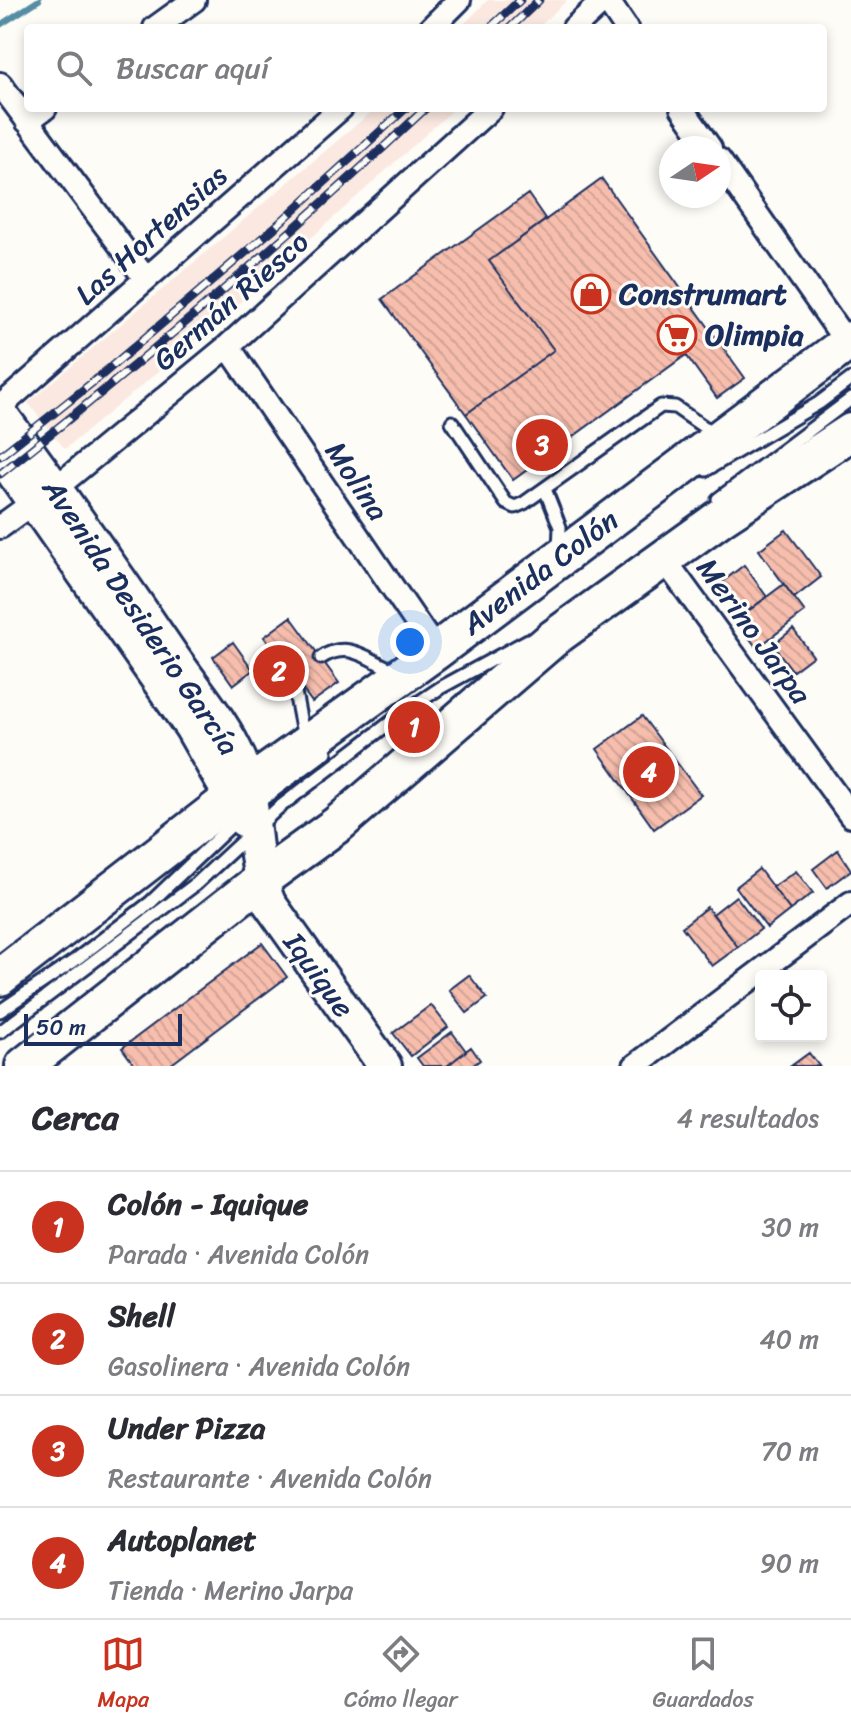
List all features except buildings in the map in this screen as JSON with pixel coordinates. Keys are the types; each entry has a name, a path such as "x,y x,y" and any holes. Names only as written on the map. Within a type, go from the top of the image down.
{"main road":[{"name":"Avenida Colón","path":"1,973 245,808 403,675 849,342"},
{"name":"Avenida Desiderio García","path":"0,410 44,495 147,641 229,740 261,880"},
{"name":"Avenida Colón","path":"24,1066 377,792 532,655 723,516 851,432"},
{"name":"Avenida Desiderio García","path":"0,454 44,495"},
{"name":"Iquique","path":"261,880 269,903 281,922 385,1066"}],"street":[{"path":"161,24 194,0"},
{"path":"435,24 459,0"},
{"path":"578,24 605,0 623,24"},
{"path":"0,84 24,104"},
{"name":"Las Hortensias","path":"0,410 145,278 336,112"},
{"name":"Germán Riesco","path":"0,527 228,346 487,112"},
{"path":"685,112 702,136"},
{"path":"36,114 145,278"},
{"path":"731,177 849,342"},
{"name":"Molina","path":"228,346 436,651"},
{"name":"Merino Jarpa","path":"664,559 851,816"},
{"path":"635,1066 851,903"}],"lane":[{"path":"694,478 801,414 851,379"},
{"path":"713,502 851,399"},
{"path":"452,422 506,503 520,506 661,406 675,407 721,437"},
{"path":"545,489 560,527 555,561"},
{"path":"0,1011 74,961 151,902 245,808 288,800 404,712 542,630"},
{"path":"321,658 337,649 348,649 403,675"},
{"path":"296,681 295,692 321,745"},
{"path":"0,1032 196,884 245,808"}],"shaded area":[{"path":"488,0 567,0 542,24 464,24"},
{"path":"371,112 451,112 217,323 65,449 28,403"}],"waterway":[{"path":"0,25 39,0"}],"railway":[{"path":"494,24 520,0"},
{"path":"514,24 539,0"},
{"path":"0,456 98,378 274,228 402,112"},
{"path":"0,474 217,296 422,112"}],"place":[{"name":"Construmart","path":"591,294"},
{"name":"Olimpia","path":"677,335"},
{"name":"Under Pizza","path":"542,445"},
{"name":"Shell","path":"279,671"},
{"name":"Colón - Iquique","path":"414,727"},
{"name":"Autoplanet","path":"649,772"}]}
